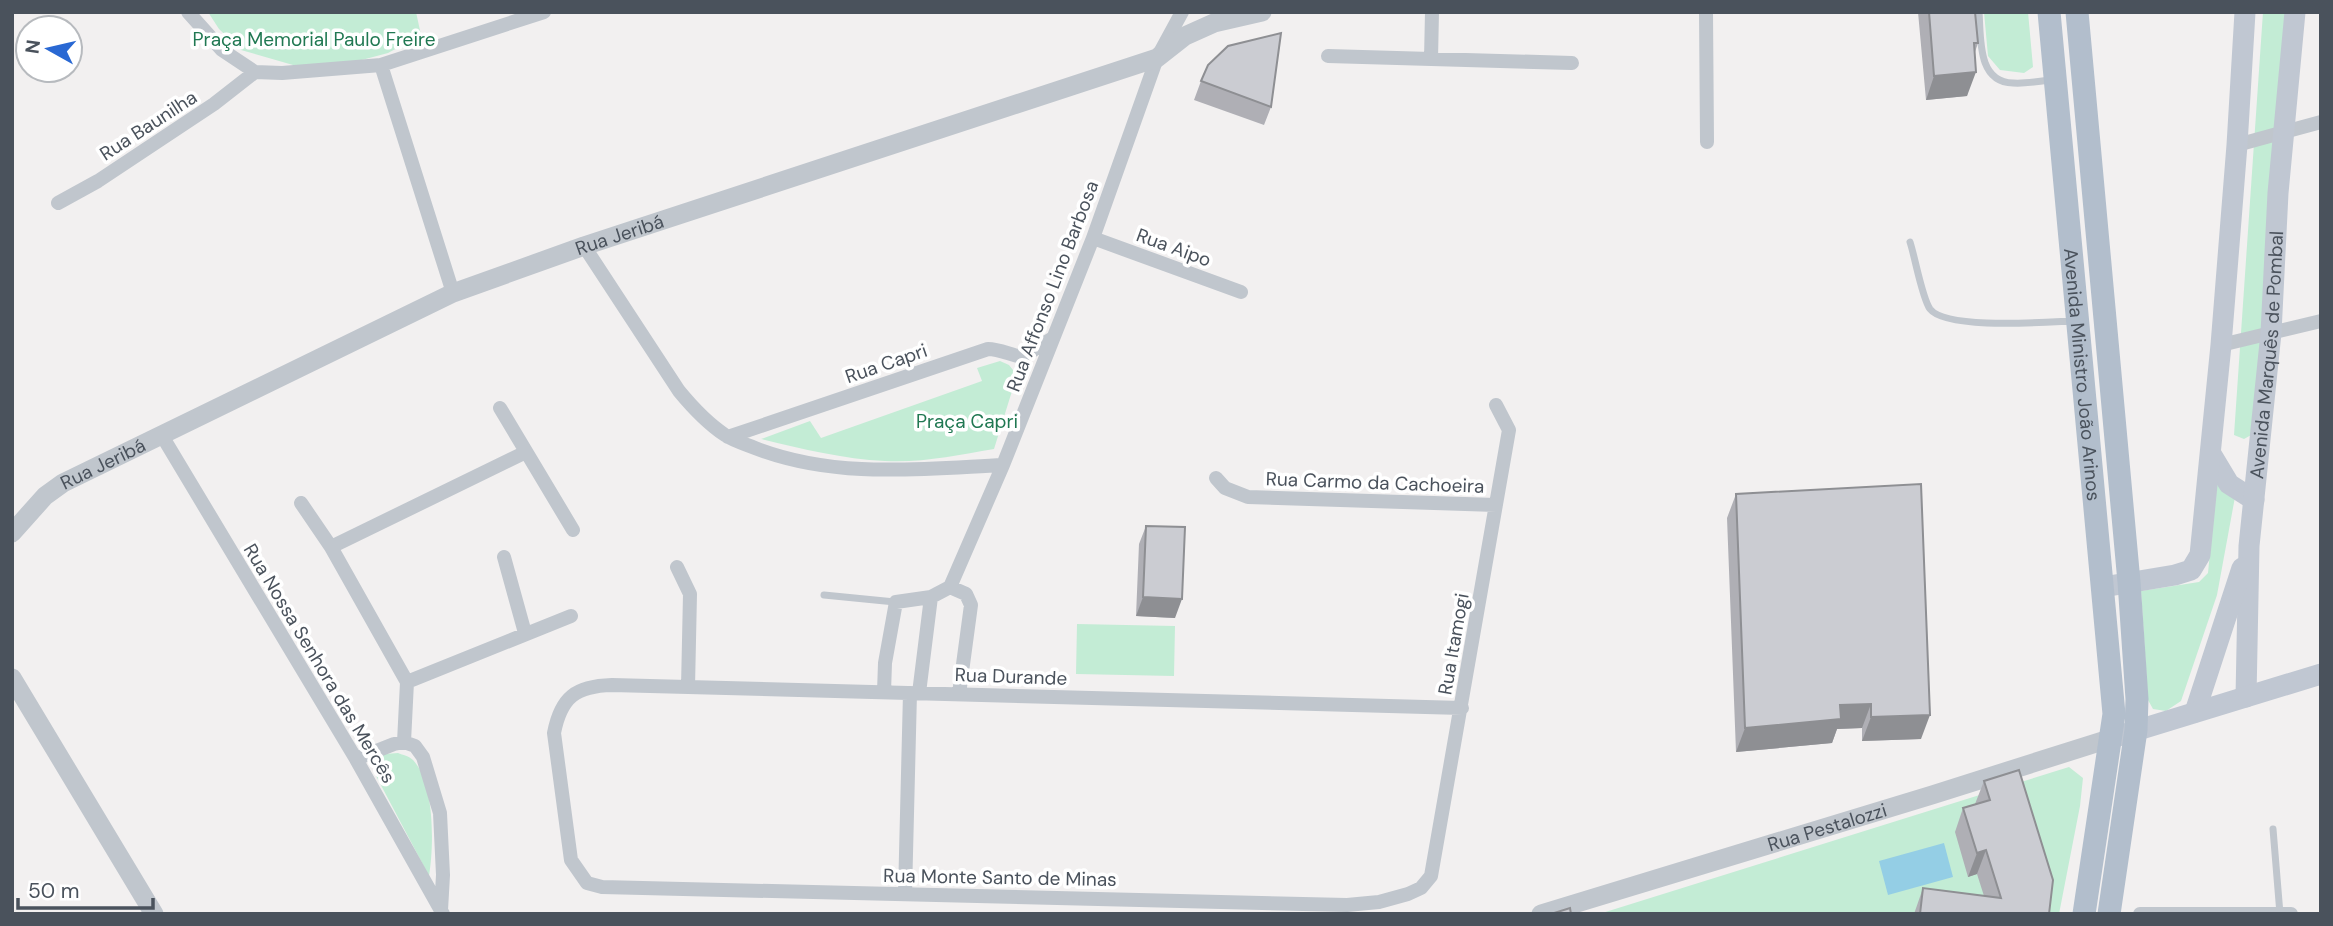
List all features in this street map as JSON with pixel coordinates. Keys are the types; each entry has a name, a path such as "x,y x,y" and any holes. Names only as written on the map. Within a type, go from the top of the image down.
{"main road":[{"name":"Avenida Ministro João Arinos","path":"2049,12 2114,714 2084,914"},
{"name":"Avenida Ministro João Arinos","path":"2077,12 2129,582 2137,699 2136,730 2109,914"},
{"path":"2103,587 2175,575 2191,569 2200,555 2221,345 2245,12"},
{"name":"Avenida Marquês de Pombal","path":"2246,697 2249,546 2271,333 2278,193 2295,12"},
{"path":"2210,454 2229,484 2253,500"},
{"path":"2195,712 2249,546"},
{"path":"2112,738 2321,674"}],"street":[{"path":"188,12 222,50 255,72 282,73 381,65 544,12"},
{"name":"Rua Affonso Lino Barbosa","path":"953,580 1003,465 1093,238 1157,58 1182,12"},
{"name":"Rua Jeribá","path":"12,533 45,496 63,483 453,293 584,246 1157,58 1185,36 1214,23 1262,12"},
{"path":"1431,59 1432,12"},
{"path":"1706,12 1707,142"},
{"path":"1328,56 1573,63"},
{"path":"381,65 453,293"},
{"name":"Rua Baunilha","path":"58,203 98,181 214,104 255,72"},
{"path":"2237,145 2321,122"},
{"name":"Rua Aipo","path":"1093,238 1241,292"},
{"path":"584,246 679,391 697,413 728,437 795,460 848,469 882,471 1003,465"},
{"path":"2221,345 2321,321"},
{"name":"Rua Capri","path":"728,437 988,349 998,349 1010,356 1022,358 1053,338"},
{"name":"Rua Itamogi","path":"1421,888 1431,876 1509,430 1496,405"},
{"path":"500,408 573,530"},
{"name":"Rua Nossa Senhora das Mercês","path":"161,434 356,759 442,912"},
{"path":"331,547 526,452"},
{"name":"Rua Carmo da Cachoeira","path":"1216,478 1225,488 1248,497 1496,505"},
{"path":"301,503 331,547 407,682 404,742"},
{"path":"504,557 525,633"},
{"path":"677,567 690,594 688,687"},
{"path":"884,692 885,663 896,602 931,597 953,580 966,594 971,605 960,694"},
{"path":"905,894 914,693 931,597"},
{"path":"407,682 571,616"},
{"path":"12,678 154,914"},
{"name":"Rua Durande","path":"580,874 571,860 554,733 557,716 565,704 575,692 592,686 1462,708"},
{"name":"Rua Pestalozzi","path":"1541,914 2112,738"},
{"path":"356,759 404,742 415,746 423,757 440,813 442,912"},
{"name":"Rua Monte Santo de Minas","path":"580,874 587,883 602,887 1347,905 1379,902 1421,888"},
{"path":"2140,914 2291,914"}],"lane":[{"path":"1979,12 1983,58 1987,69 1994,76 2012,83 2056,80"},
{"path":"1910,242 1929,307 1937,316 1955,321 1981,322 2078,321"},
{"path":"824,595 896,602"},
{"path":"2273,829 2280,914"}],"green space":[{"name":"Praça Memorial Paulo Freire","path":"208,12 416,12 421,35 388,53 343,65 293,65 241,50 219,29"},
{"path":"1984,12 2028,12 2033,67 2024,73 2000,70 1988,56"},
{"path":"2263,12 2286,12 2253,434 2244,439 2234,435"},
{"name":"Praça Capri","path":"1000,361 1009,365 1017,375 994,449 926,460 885,461 838,456 761,439 810,421 821,438 982,381 977,368"},
{"path":"2217,480 2235,497 2217,595 2181,701 2166,711 2153,709 2148,700 2141,591 2199,582 2208,573"},
{"path":"1077,624 1175,626 1174,676 1076,674"},
{"path":"398,753 413,760 420,770 429,799 432,848 429,876 374,772 376,760 385,754"},
{"path":"2069,767 2083,778 2059,914 1599,914"}],"water":[{"path":"1944,843 1953,877 1888,895 1879,861"}],"building":[{"path":"1929,12 1975,12 1978,43 1974,43 1976,72 1934,76"},
{"path":"1281,33 1271,107 1201,81 1208,65 1228,46"},
{"path":"1921,484 1930,715 1871,717 1871,704 1840,705 1841,719 1745,728 1736,494"},
{"path":"1146,526 1185,527 1182,599 1143,597"},
{"path":"2019,770 2053,880 2049,914 1920,914 1923,888 2001,898 1986,850 1977,853 1963,808 1990,800 1984,781"},
{"path":"1570,908 1571,914 1551,914"}]}
